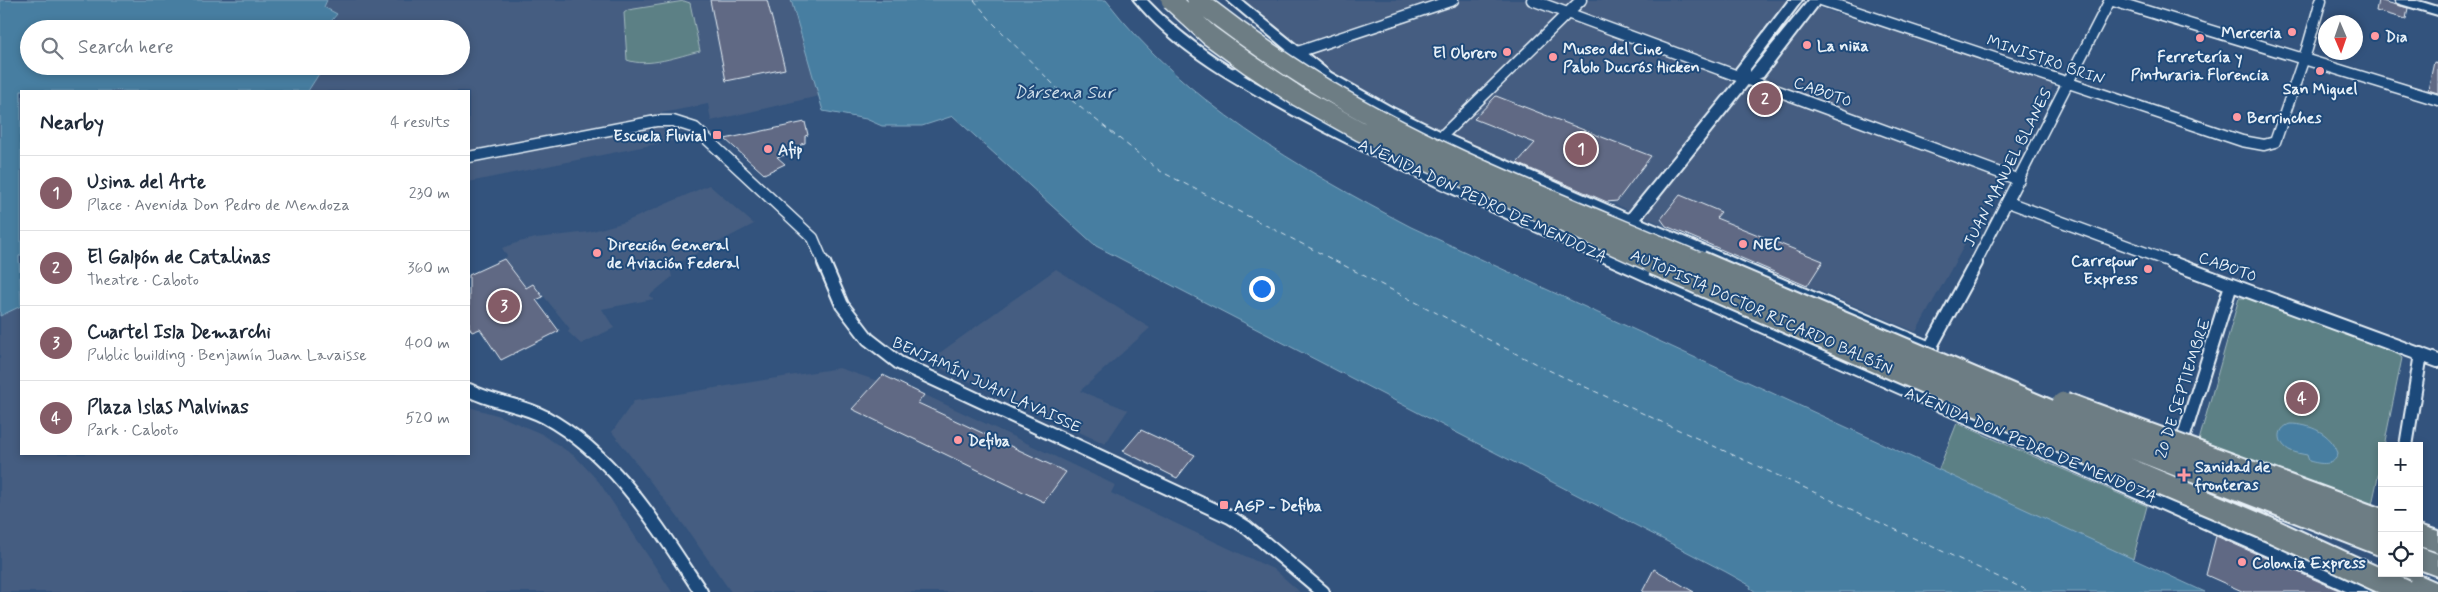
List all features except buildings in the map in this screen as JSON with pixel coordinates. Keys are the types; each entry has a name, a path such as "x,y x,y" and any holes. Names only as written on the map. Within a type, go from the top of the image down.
{"highway":[{"name":"AUTOPISTA DOCTOR RICARDO BALBÍN","path":"1171,0 1209,35 1270,78 1360,131 1533,210 1922,381 2276,532 2394,579"},
{"name":"AUTOPISTA DOCTOR RICARDO BALBÍN","path":"1197,0 1282,61 1383,120 1481,167 1834,320 2184,468 2378,542"},
{"path":"1834,320 2378,520"},
{"path":"2423,536 2438,542"},
{"path":"2423,559 2438,565"},
{"path":"2394,579 2438,591"},
{"path":"2394,579 2431,592"}],"main road":[{"name":"AVENIDA DON PEDRO DE MENDOZA","path":"1141,0 1158,21 1190,48 1316,121 1411,169 1642,274 2370,592"},
{"path":"1190,48 1190,19 1197,0"},
{"path":"1233,0 1326,76 1358,95 1441,137 1631,221 1930,348"},
{"path":"1745,79 1743,70 1796,0"},
{"path":"1631,221 1745,79 1758,74 1816,0"},
{"path":"2401,0 2438,11"}],"street":[{"path":"1232,74 1453,0"},
{"name":"CABOTO","path":"1532,0 2019,180"},
{"path":"1441,137 1581,0"},
{"name":"MINISTRO BRIN","path":"1821,0 2242,141 2262,145 2275,142 2303,59"},
{"path":"2110,0 2438,100"},
{"name":"JUAN MANUEL BLANES","path":"1930,348 2008,202 2110,0"},
{"path":"2303,59 2321,0"},
{"name":"BENJAMÍN JUAN LAVAISSE","path":"470,157 656,121 673,121 695,128 813,238 842,305 861,331 888,356 899,364 1230,517 1246,527 1323,592"},
{"name":"CABOTO","path":"2008,202 2438,361"},
{"name":"20 DE SEPTIEMBRE","path":"2164,502 2231,284"},
{"path":"2407,442 2421,354"},
{"path":"470,390 492,400 537,413 576,436 601,456 627,485 701,592"}],"shaded area":[{"path":"327,0 791,0 819,96 711,121 708,104 470,151 470,90 309,90 318,75 470,75 470,20 334,20 336,18 324,7"},
{"path":"1234,0 1795,0 2055,83 1916,332 1444,132 1300,55"},
{"path":"654,126 686,138 470,182 470,164"},
{"path":"709,185 754,224 670,267 672,277 649,296 654,299 602,309 614,328 581,344 568,332 570,329 534,284 526,288 504,259 507,256 502,248 536,238 589,232 625,222"},
{"path":"1056,269 1150,328 1080,391 1128,410 1105,444 927,362"},
{"path":"20,306 20,455 470,455 470,407 497,415 542,434 576,457 599,482 672,592 0,592 0,316"},
{"name":"Defiba","path":"839,368 878,381 883,375 1115,485 1111,493 1275,570 1300,592 731,592 683,524 612,432 634,401"}],"green space":[{"path":"684,1 690,3 700,51 654,62 644,63 627,60 624,13 628,10"},
{"path":"2239,298 2251,298 2392,349 2402,358 2385,442 2378,442 2378,477 2370,514 2196,451"},
{"path":"1957,423 2147,506 2133,559 1938,471"}],"water":[{"path":"0,0 327,0 324,7 337,14 332,20 20,20 20,75 318,75 309,90 20,90 20,306 0,316"},
{"name":"Dársena Sur","path":"791,0 1106,0 1137,37 1171,70 1208,101 1246,130 1285,156 1368,204 1411,227 2205,592 1756,592 1750,588 1751,586 1726,572 1096,246 953,116 922,126 882,126 866,119 823,111"},
{"path":"2290,424 2312,428 2325,435 2335,446 2338,453 2334,461 2318,463 2309,461 2307,455 2293,452 2283,445 2280,433 2285,426"}],"ferry route":[{"path":"974,0 993,23 1060,91 1160,171 1542,367 2031,592"}],"place":[{"name":"Merceria","path":"2292,32"},
{"name":"Dia","path":"2375,36"},
{"name":"Ferretería y Pinturaria Florencia","path":"2200,38"},
{"name":"La niña","path":"1807,45"},
{"name":"El Obrero","path":"1507,52"},
{"name":"Museo del Cine Pablo Ducrós Hicken","path":"1553,57"},
{"name":"San Miguel","path":"2320,71"},
{"name":"El Galpón de Catalinas","path":"1765,99"},
{"name":"Berrinches","path":"2237,117"},
{"name":"Escuela Fluvial","path":"717,135"},
{"name":"Afip","path":"768,149"},
{"name":"Usina del Arte","path":"1581,149"},
{"name":"NEC","path":"1743,244"},
{"name":"Dirección General de Aviación Federal","path":"597,253"},
{"name":"Carrefour Express","path":"2148,269"},
{"name":"Cuartel Isla Demarchi","path":"504,306"},
{"name":"Plaza Islas Malvinas","path":"2302,398"},
{"name":"Defiba","path":"958,440"},
{"name":"Sanidad de fronteras","path":"2184,475"},
{"name":"AGP - Defiba","path":"1224,505"},
{"name":"Colonia Express","path":"2242,562"}]}
